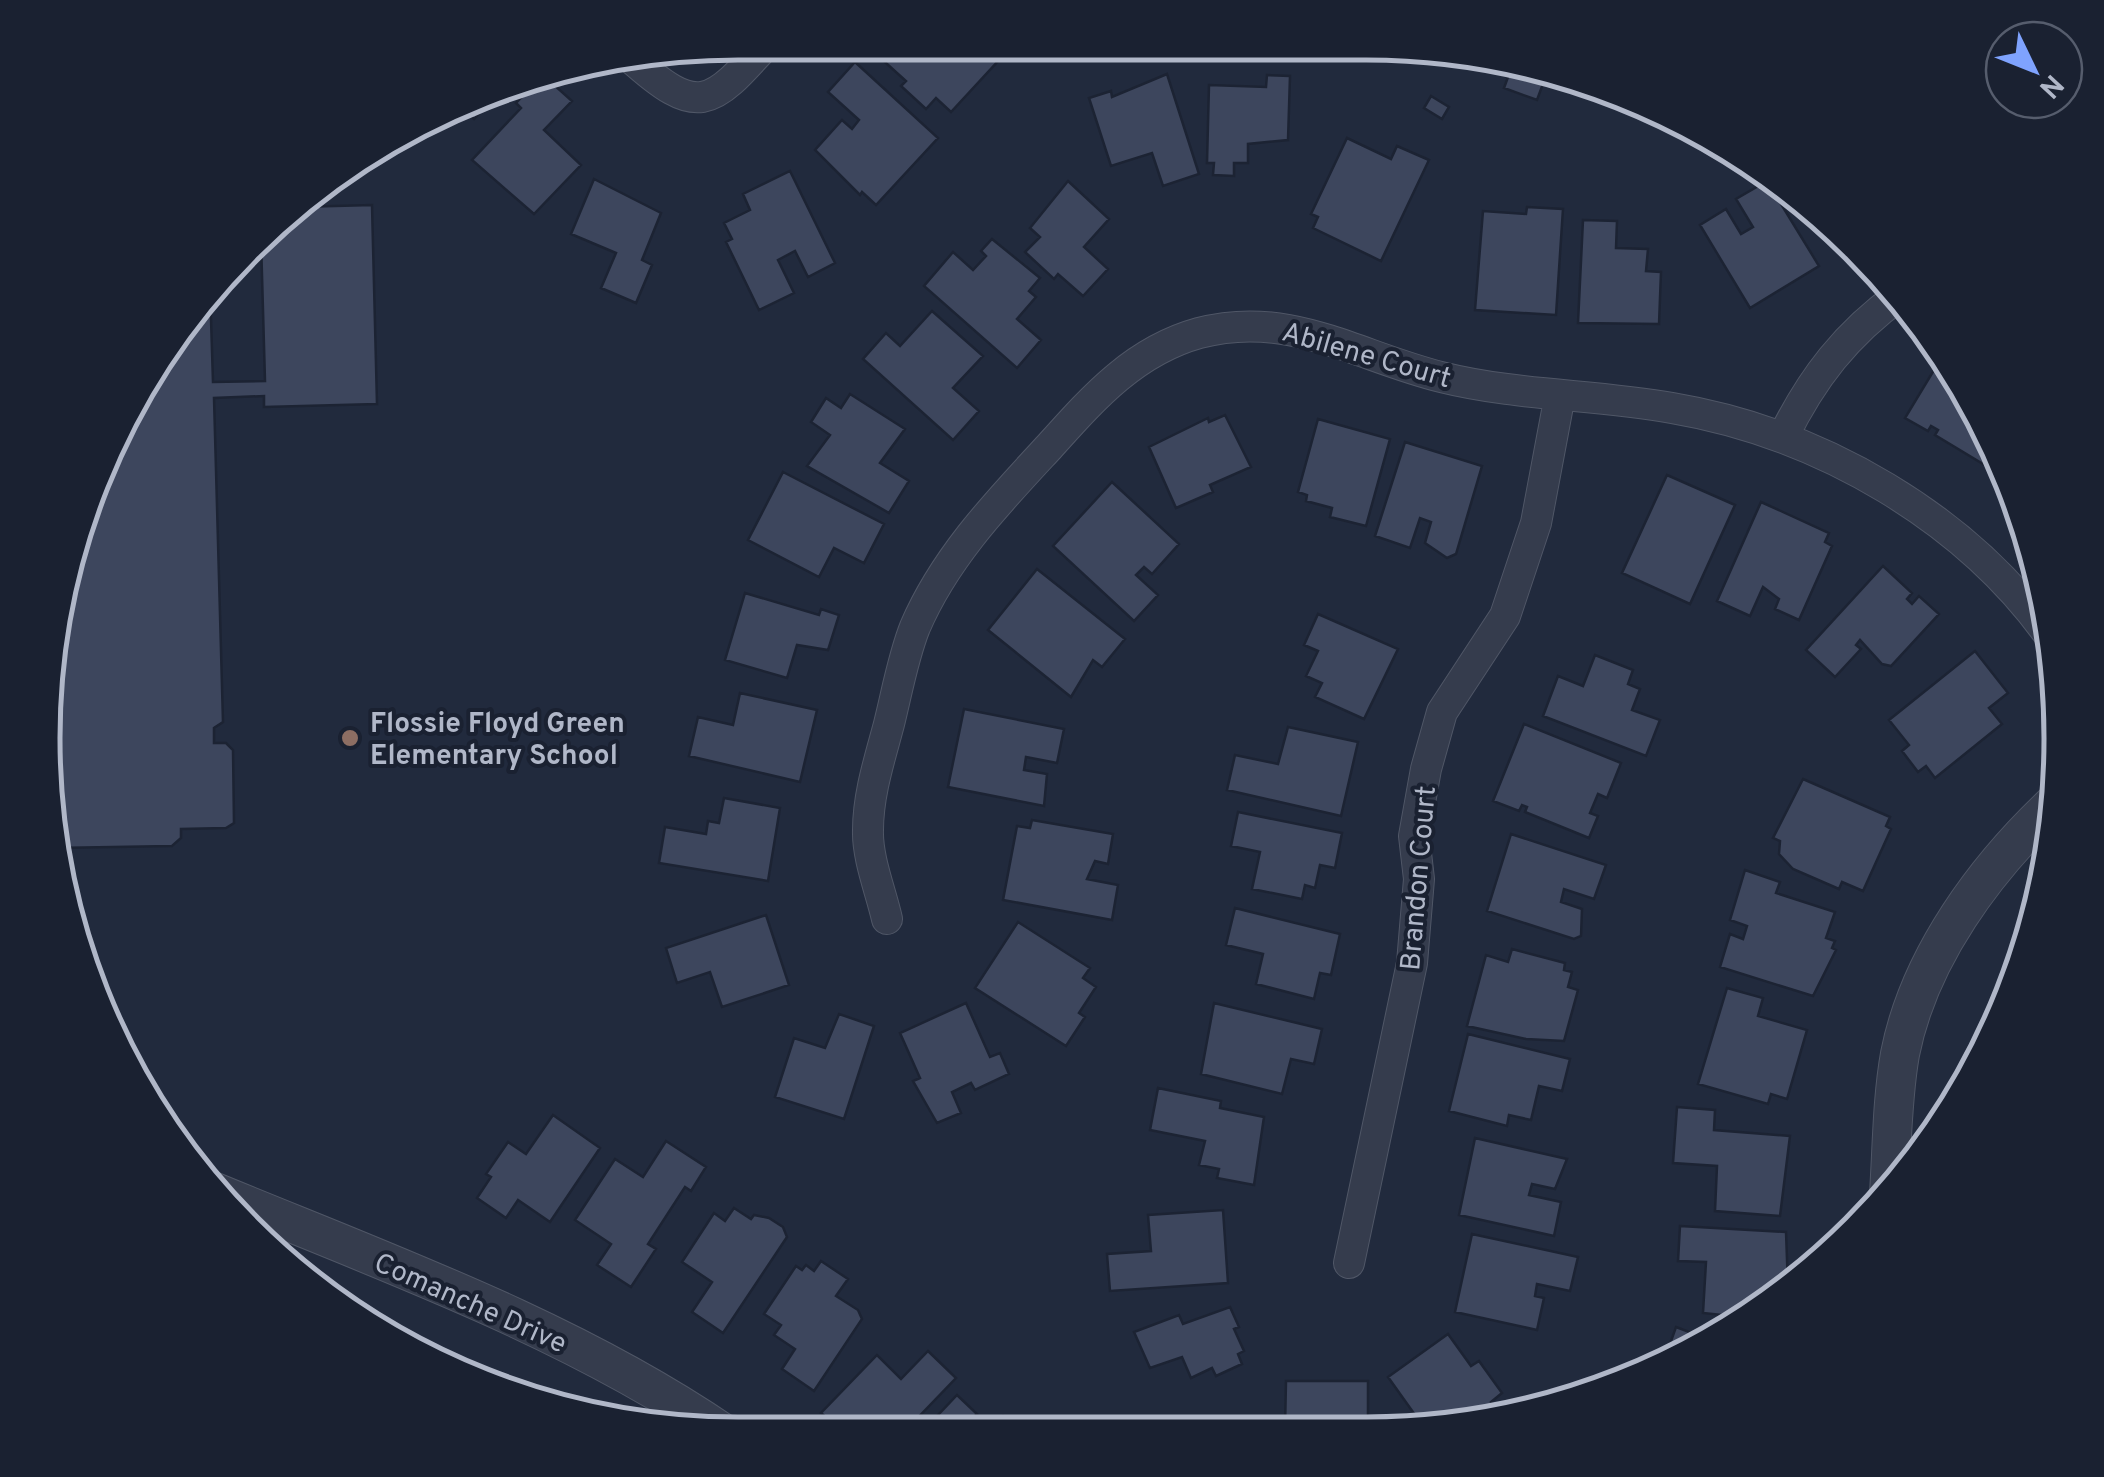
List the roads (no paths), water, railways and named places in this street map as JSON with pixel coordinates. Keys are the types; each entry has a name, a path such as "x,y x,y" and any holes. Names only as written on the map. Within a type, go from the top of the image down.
{"street":[{"path":"642,67 666,89 698,98 729,85 752,60"},
{"path":"1783,437 1806,392 1842,342 1888,306"},
{"name":"Abilene Court","path":"887,920 868,832 875,777 914,628 976,526 1121,372 1158,347 1200,333 1277,326 1329,337 1441,377 1671,407 1783,437 1846,466 1923,512 2019,597 2032,614"},
{"name":"Brandon Court","path":"1350,1263 1412,963 1419,879 1414,836 1426,769 1442,712 1505,616 1536,523 1560,395"},
{"path":"1891,1168 1900,1054 1927,976 1975,893 2007,851 2039,820"},
{"name":"Comanche Drive","path":"247,1206 588,1352 698,1416"}],"place":[{"name":"Flossie Floyd Green Elementary School","path":"350,738"}]}
